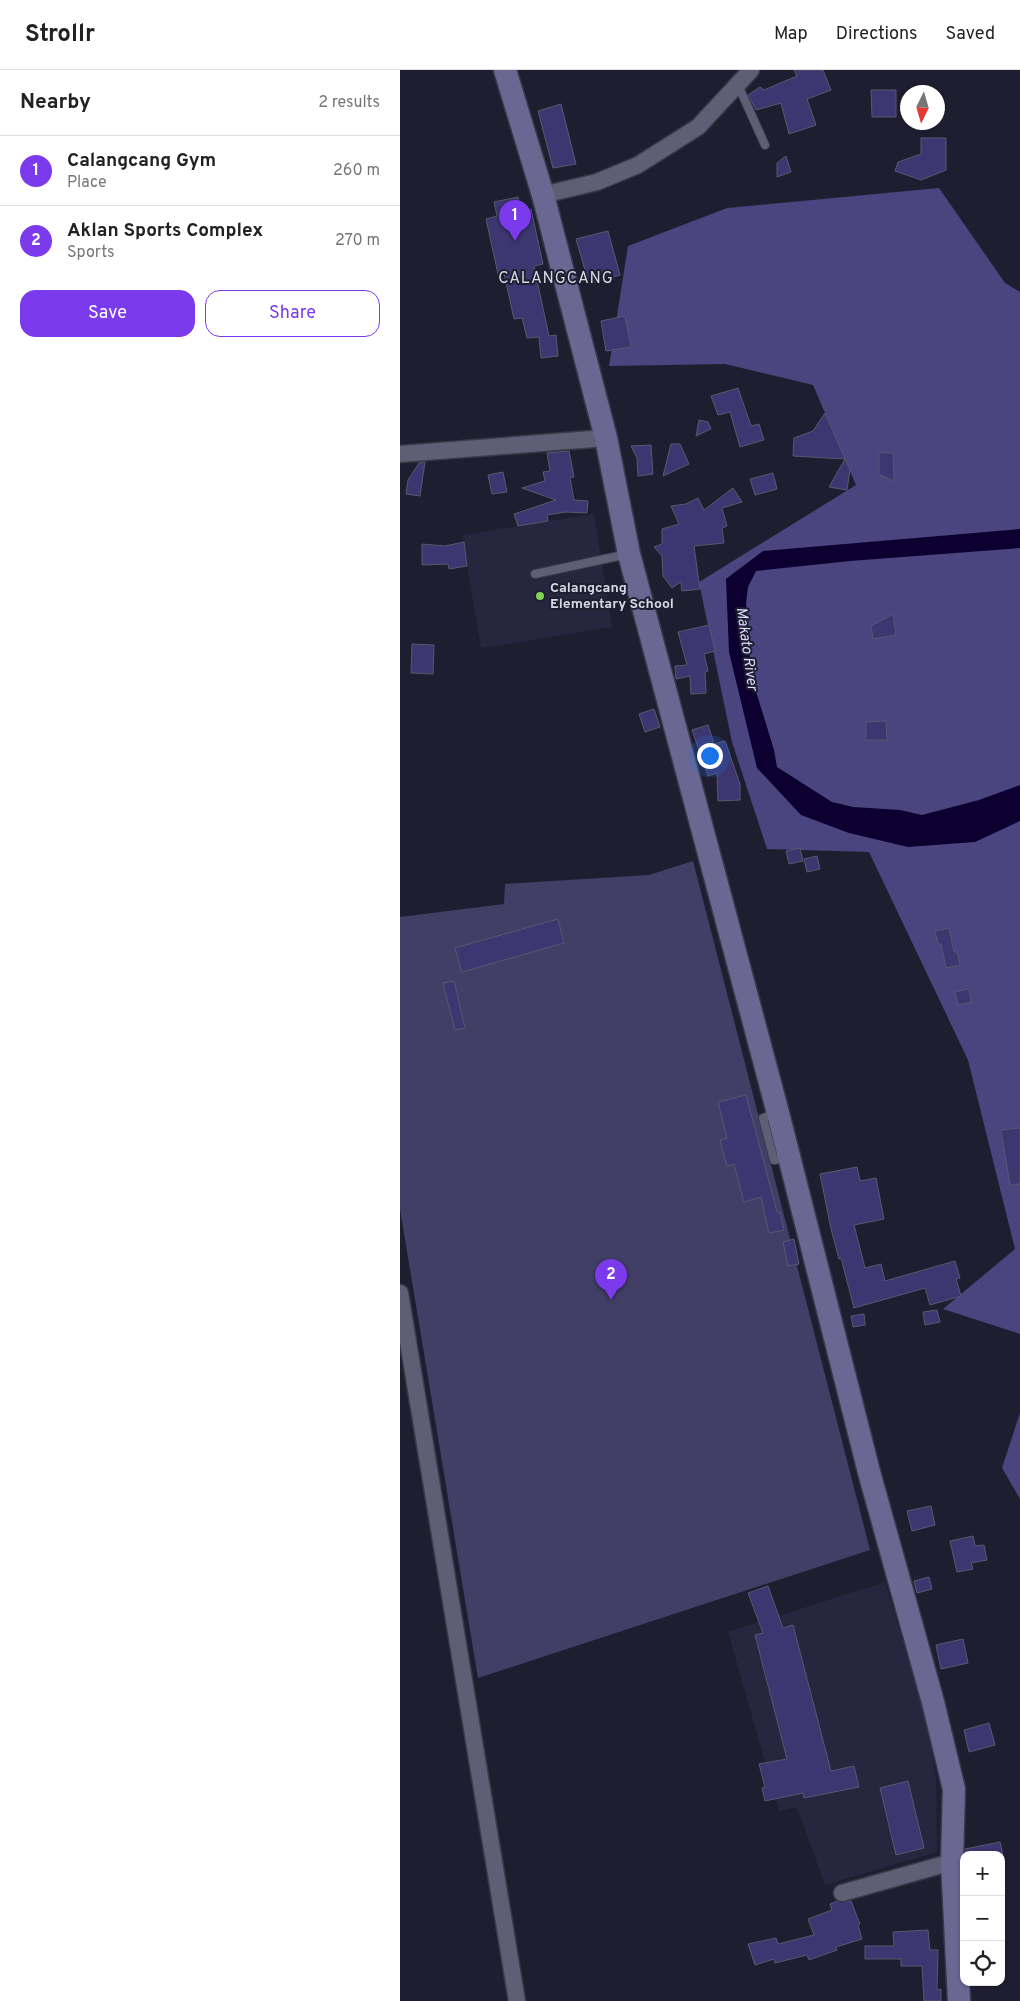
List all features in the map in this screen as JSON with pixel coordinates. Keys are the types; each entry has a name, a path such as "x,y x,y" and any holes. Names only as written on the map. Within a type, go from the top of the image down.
{"street":[{"path":"504,70 543,196 606,438 629,554 790,1157 867,1462 933,1702 954,1789 952,1862 959,2001"},
{"path":"543,196 597,182 638,165 698,127 751,70"},
{"path":"400,454 606,438"},
{"path":"400,1293 517,2001"},
{"path":"842,1894 952,1862"}],"lane":[{"path":"738,85 765,145"},
{"path":"535,574 629,554"}],"shaded area":[{"path":"939,188 1005,283 1020,292 1020,1334 943,1309 1015,1249 968,1060 869,852 767,849 732,742 699,582 856,485 813,385 725,364 609,366 628,246 727,208"},
{"name":"Calangcang Elementary School","path":"594,514 612,627 481,648 462,535"},
{"path":"693,861 870,1550 478,1678 400,1209 400,917 504,904 505,884 649,875"},
{"path":"1020,1413 1020,1499 1002,1468"},
{"path":"885,1582 930,1732 936,1781 937,1852 825,1885 797,1807 779,1811 728,1632"}],"water":[{"name":"Makato River","path":"1020,529 1020,548 850,561 756,571 748,587 746,603 751,675 774,750 777,767 832,802 853,807 900,810 922,815 979,800 1020,785 1020,821 975,842 908,847 849,833 801,815 757,768 729,652 726,579 763,551"}],"building":[{"path":"794,70 823,70 831,90 807,99 816,125 789,134 781,103 756,110 748,95 760,87 764,90 797,76"},
{"path":"871,90 896,90 896,117 872,117"},
{"path":"561,104 576,164 553,168 538,111"},
{"path":"921,138 946,138 946,170 921,180 895,171 898,162 921,154"},
{"path":"786,156 791,172 777,177 777,163"},
{"path":"518,197 521,211 531,209 543,264 534,266 549,336 556,335 558,356 541,358 539,337 527,338 522,318 514,319 504,273 498,274 486,219 497,216 494,202"},
{"path":"608,231 620,275 589,284 576,239"},
{"path":"625,316 631,347 606,351 601,321"},
{"path":"738,388 751,426 759,424 764,440 740,447 730,412 718,415 711,396"},
{"path":"825,413 850,470 847,490 829,487 845,459 793,456 794,438 813,431"},
{"path":"699,420 708,422 711,429 696,436"},
{"path":"671,444 680,444 689,464 663,476"},
{"path":"651,445 653,474 638,476 637,458 631,446"},
{"path":"569,451 574,477 570,478 574,500 588,501 587,513 566,512 547,515 548,521 518,526 514,514 556,500 522,488 545,481 543,472 550,471 547,453"},
{"path":"879,453 893,453 894,481 879,474"},
{"path":"425,462 420,496 406,494 408,480 419,463"},
{"path":"503,472 507,492 492,494 488,475"},
{"path":"773,473 777,489 755,495 750,479"},
{"path":"733,488 742,502 722,508 727,526 722,528 724,543 694,546 700,589 682,591 681,582 672,588 663,576 662,556 654,547 662,544 662,529 679,524 671,506 686,504 698,498 704,510"},
{"path":"464,542 467,566 449,569 448,564 422,565 422,544 445,546"},
{"path":"893,614 896,635 873,639 871,626"},
{"path":"709,625 715,651 704,654 708,671 705,672 706,693 691,694 690,676 676,679 675,666 687,665 678,632"},
{"path":"412,644 434,645 433,674 411,673"},
{"path":"654,709 660,727 645,732 639,714"},
{"path":"886,721 887,740 866,740 866,722"},
{"path":"708,725 714,744 725,741 740,784 740,800 718,801 717,773 708,776 692,730"},
{"path":"800,848 803,861 789,864 786,851"},
{"path":"817,856 820,869 807,872 804,859"},
{"path":"558,919 564,943 462,972 455,948"},
{"path":"949,928 954,952 957,952 960,965 946,968 941,944 938,944 935,931"},
{"path":"454,981 465,1028 455,1030 443,983"},
{"path":"969,989 971,1002 958,1005 955,992"},
{"path":"746,1095 777,1212 780,1212 784,1230 769,1233 761,1197 744,1202 734,1164 727,1166 720,1140 727,1138 718,1102"},
{"path":"1020,1128 1020,1184 1010,1185 1001,1130"},
{"path":"857,1167 860,1181 876,1178 884,1219 854,1225 865,1268 881,1264 885,1281 955,1261 960,1278 956,1279 961,1296 930,1305 925,1288 854,1308 831,1229 820,1174"},
{"path":"794,1239 799,1264 788,1266 783,1242"},
{"path":"937,1310 940,1322 925,1325 923,1312"},
{"path":"864,1314 865,1325 853,1327 851,1316"},
{"path":"931,1506 935,1525 912,1531 907,1511"},
{"path":"973,1536 975,1546 984,1545 987,1560 971,1563 973,1569 957,1572 950,1541"},
{"path":"929,1577 932,1589 917,1593 914,1581"},
{"path":"768,1586 783,1628 793,1625 831,1771 854,1766 859,1787 804,1798 803,1793 765,1801 762,1788 765,1787 759,1764 787,1759 755,1635 763,1633 748,1593"},
{"path":"963,1639 968,1663 941,1669 936,1645"},
{"path":"989,1723 995,1745 969,1752 964,1730"},
{"path":"908,1781 924,1848 896,1855 880,1788"},
{"path":"1000,1842 1002,1851 965,1851 965,1849"},
{"path":"837,1901 851,1901 860,1924 858,1925 862,1939 836,1947 837,1950 809,1960 807,1955 775,1963 774,1959 755,1965 748,1944 776,1938 778,1944 814,1935 808,1919 832,1910 830,1904"},
{"path":"928,1930 930,1950 938,1950 937,1990 941,1989 941,2001 924,2001 922,1966 901,1966 901,1959 865,1959 865,1946 894,1946 893,1932"}],"place":[{"name":"Calangcang Gym","path":"515,241"},
{"name":"Calangcang Elementary School","path":"540,596"},
{"name":"Aklan Sports Complex","path":"611,1300"}],"district":[{"name":"CALANGCANG","path":"556,279"}]}
